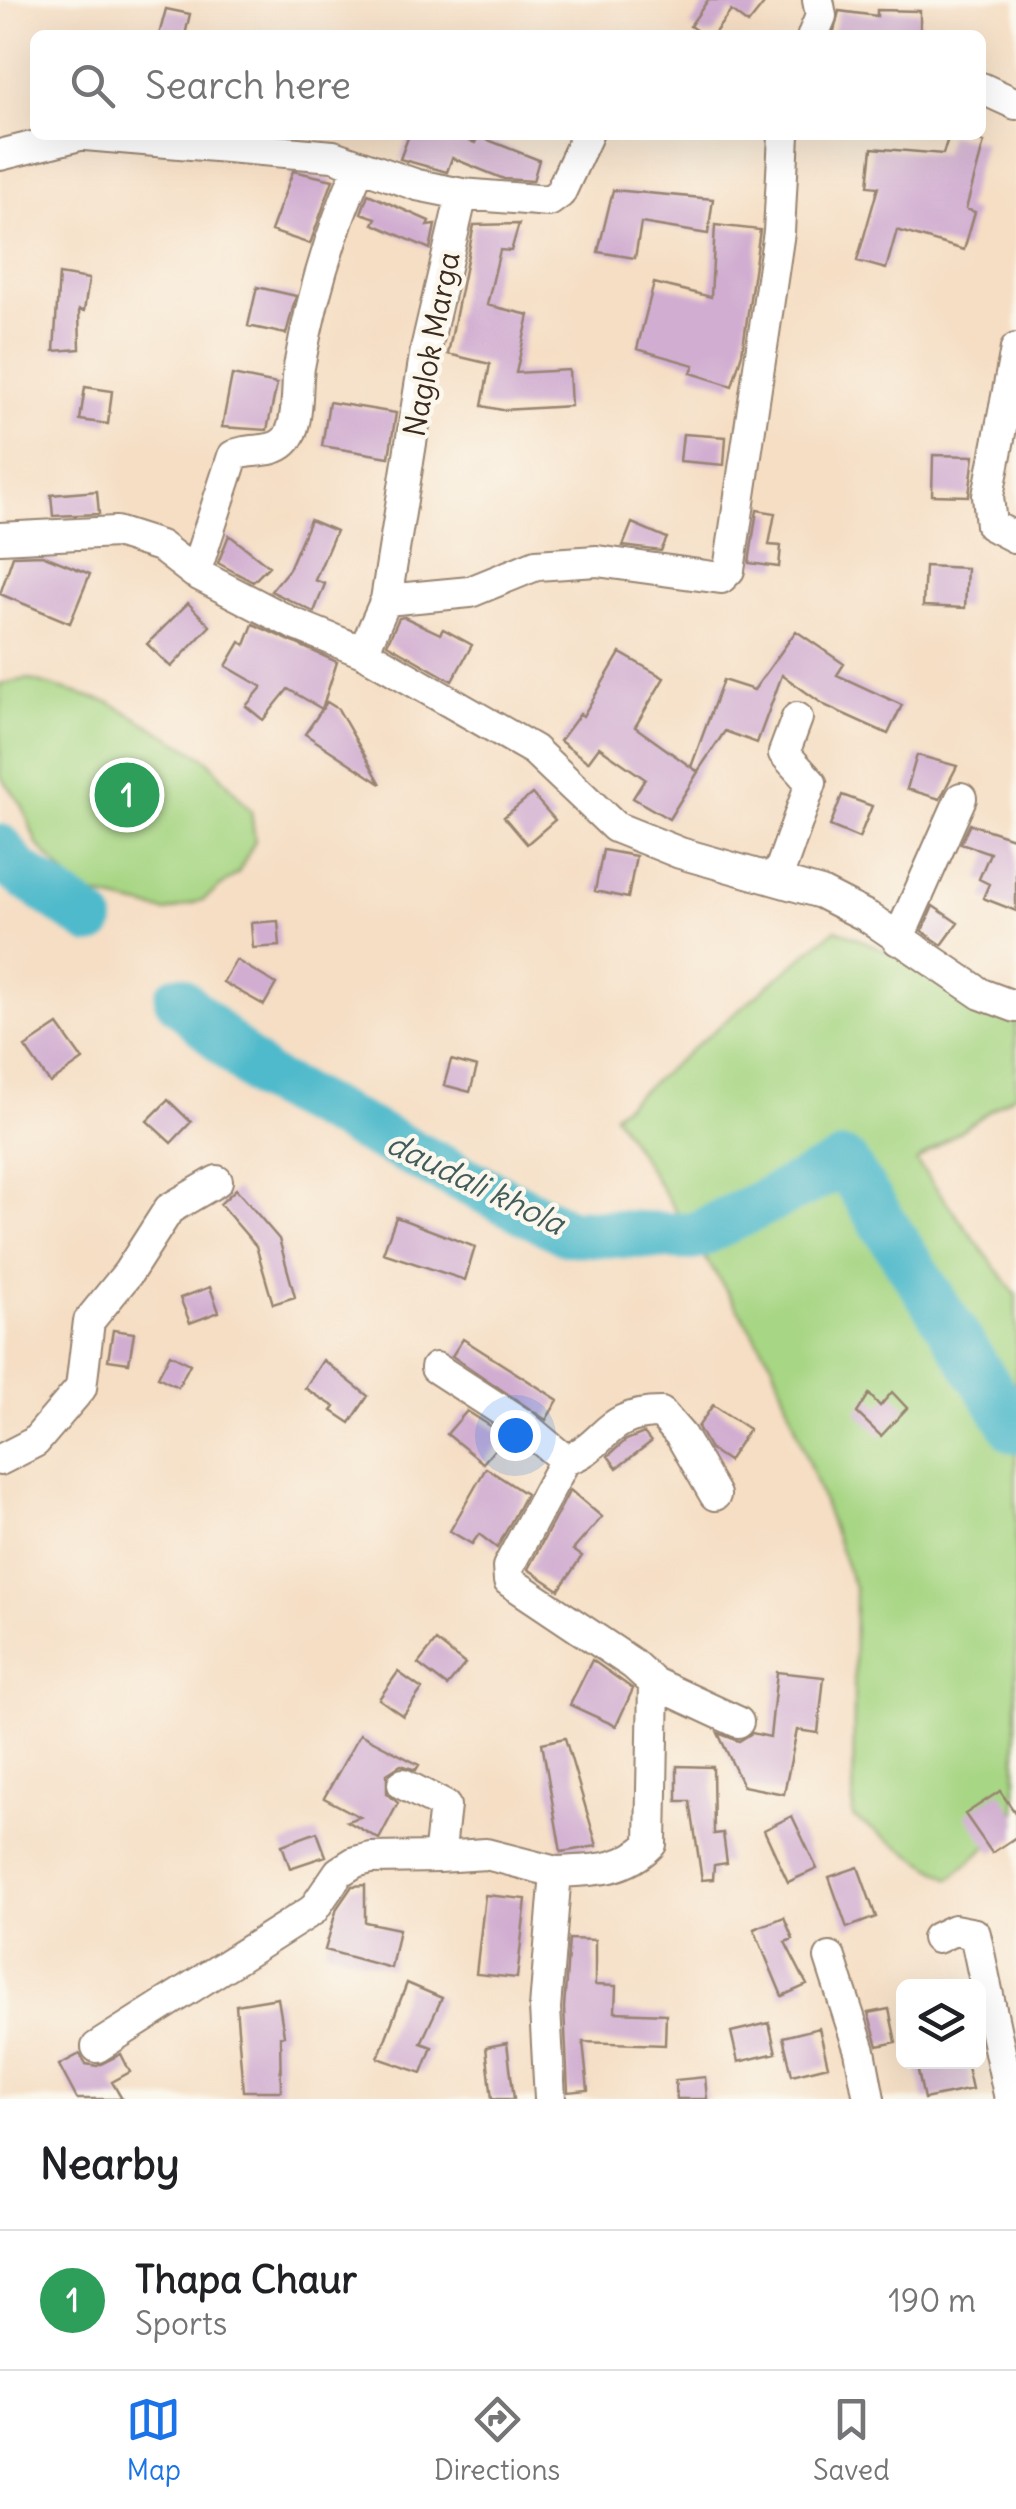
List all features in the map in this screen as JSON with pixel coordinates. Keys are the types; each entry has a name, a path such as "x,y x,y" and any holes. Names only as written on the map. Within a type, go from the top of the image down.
{"street":[{"path":"815,30 822,16 818,0"},
{"path":"986,90 1016,104"},
{"path":"0,155 62,140"},
{"path":"143,140 333,156 462,194 549,200 560,193 585,140"},
{"path":"386,600 470,592 536,565 597,561 720,578 729,570 779,232 784,140"},
{"path":"195,573 233,456 275,448 291,432 299,366 338,214 360,166"},
{"name":"Naglok Marga","path":"363,652 386,600 426,350 462,194"},
{"path":"1016,349 988,496 991,524 1016,538"},
{"path":"0,538 116,532 160,546 195,573 292,623 363,652 534,750 615,828 680,853 837,901 868,917 981,994 1016,1007"},
{"path":"777,880 809,798 811,783 784,753 797,718"},
{"path":"898,940 961,798"},
{"path":"0,1460 34,1442 80,1388 89,1321 128,1273 168,1209 217,1181"},
{"path":"436,1368 521,1423 565,1460"},
{"path":"714,1495 681,1436 662,1413 639,1413 616,1420 576,1456 565,1460 508,1568 508,1581 634,1664 654,1683 738,1722"},
{"path":"97,2048 313,1910 340,1872 355,1862 371,1858 486,1854 556,1872 612,1868 634,1861 651,1844 654,1683"},
{"path":"403,1784 445,1806 440,1858"},
{"path":"550,2099 545,2008 556,1872"},
{"path":"937,1938 954,1930 974,1934 1010,2099"},
{"path":"830,1958 860,2051 869,2099"}],"green space":[{"path":"27,679 111,703 207,759 251,811 255,841 238,873 203,900 167,912 93,895 69,879 37,844 22,805 0,775 0,684"},
{"path":"836,929 1016,1008 1016,1093 916,1161 1016,1295 1016,1822 950,1879 853,1817 855,1590 773,1364 614,1114"}],"building":[{"path":"708,0 767,0 748,24 731,11 717,30 696,30 690,26"},
{"path":"166,9 190,14 186,30 160,30"},
{"path":"877,10 920,11 920,30 834,30 839,11 877,16"},
{"path":"407,140 488,140 539,160 533,181 504,179 452,158 447,172 400,159"},
{"path":"947,140 984,142 966,209 975,212 964,250 897,230 886,269 857,261 878,187 868,186 872,148 943,154"},
{"path":"293,171 333,180 310,244 271,231"},
{"path":"613,190 713,199 708,234 641,223 635,258 598,252"},
{"path":"368,194 429,221 427,226 435,225 430,249 373,224 376,218 361,213"},
{"path":"519,224 511,251 500,250 487,305 529,315 516,373 569,370 571,406 502,410 482,406 490,364 448,354 474,225"},
{"path":"715,225 760,230 742,353 732,386 691,373 694,365 637,349 654,283 711,297"},
{"path":"59,274 89,279 84,311 79,310 80,349 54,351"},
{"path":"257,287 296,296 286,334 248,326"},
{"path":"232,375 277,384 267,430 222,427"},
{"path":"85,387 112,391 108,424 80,420"},
{"path":"329,402 396,413 389,457 322,446"},
{"path":"683,434 726,437 724,465 680,461"},
{"path":"933,455 974,456 969,496 932,495"},
{"path":"97,491 99,514 53,516 51,495"},
{"path":"757,510 775,513 769,545 781,546 779,567 749,563"},
{"path":"310,520 336,531 315,580 325,584 314,612 271,591 289,569"},
{"path":"632,523 667,538 661,551 623,546"},
{"path":"229,535 269,566 253,582 218,563"},
{"path":"42,555 90,574 70,623 0,594 13,556"},
{"path":"925,566 967,568 965,608 923,606"},
{"path":"188,603 210,626 171,667 147,644"},
{"path":"399,618 440,634 443,629 472,645 452,681 387,644"},
{"path":"253,624 337,662 322,709 288,689 263,720 246,706 262,687 226,666 240,642 245,645"},
{"path":"796,631 844,664 837,675 902,705 888,734 824,705 782,675 757,743 725,731 698,771 691,767 723,680 754,690"},
{"path":"620,653 664,678 635,727 698,772 669,819 633,798 645,779 599,747 588,762 560,741 580,714 583,716"},
{"path":"327,702 338,709 381,784 305,734"},
{"path":"917,755 957,766 940,799 907,789"},
{"path":"532,794 555,820 527,844 504,817"},
{"path":"842,795 872,806 859,838 830,826"},
{"path":"970,824 1016,839 1016,911 983,898 989,884 979,879 990,853 961,843"},
{"path":"603,850 636,856 628,898 595,891"},
{"path":"933,906 958,923 942,945 922,931"},
{"path":"278,921 280,946 253,948 251,923"},
{"path":"236,960 276,984 264,1005 223,982"},
{"path":"58,1025 83,1060 50,1083 25,1047"},
{"path":"451,1060 477,1067 470,1092 444,1085"},
{"path":"168,1100 191,1122 171,1143 147,1121"},
{"path":"236,1189 279,1239 295,1297 273,1304 256,1246 220,1204"},
{"path":"396,1217 475,1247 465,1280 383,1253"},
{"path":"210,1287 219,1312 190,1323 180,1298"},
{"path":"113,1330 134,1333 129,1363 108,1360"},
{"path":"463,1339 558,1400 546,1420 452,1356"},
{"path":"170,1354 190,1364 178,1387 158,1377"},
{"path":"323,1360 368,1396 350,1423 332,1411 335,1407 305,1388"},
{"path":"892,1392 907,1408 881,1436 857,1413 869,1394 880,1406"},
{"path":"713,1405 749,1429 728,1461 710,1449 698,1427"},
{"path":"467,1411 506,1436 483,1463 447,1434"},
{"path":"644,1433 651,1442 617,1468 608,1456 626,1440"},
{"path":"486,1468 526,1494 497,1548 479,1534 472,1544 450,1531"},
{"path":"570,1490 602,1517 573,1550 582,1556 559,1590 528,1569"},
{"path":"436,1641 465,1664 447,1686 418,1664"},
{"path":"592,1660 633,1689 616,1726 570,1705"},
{"path":"398,1672 422,1689 403,1716 379,1699"},
{"path":"777,1672 824,1677 818,1733 797,1730 784,1794 743,1786 718,1733 739,1741 752,1733 770,1737"},
{"path":"360,1734 419,1765 416,1770 401,1765 387,1774 387,1793 398,1803 379,1839 347,1821 360,1817 324,1798"},
{"path":"565,1738 597,1846 561,1852 542,1743"},
{"path":"677,1766 713,1767 714,1834 723,1833 727,1863 714,1865 713,1879 702,1880 690,1801 677,1801"},
{"path":"1000,1791 1016,1814 1016,1837 992,1853 965,1814"},
{"path":"792,1816 817,1869 788,1882 764,1830"},
{"path":"317,1832 326,1856 290,1868 282,1845"},
{"path":"858,1867 876,1917 847,1928 829,1877"},
{"path":"365,1885 365,1922 399,1929 391,1968 325,1950 337,1908 352,1886"},
{"path":"485,1895 526,1899 517,1978 476,1974"},
{"path":"784,1917 793,1939 785,1942 807,1985 782,1996 754,1929"},
{"path":"569,1939 595,1940 595,1985 616,1986 615,2012 666,2014 665,2045 583,2042 588,2090 568,2092 564,2008"},
{"path":"407,1983 442,1998 421,2043 432,2047 422,2073 378,2058"},
{"path":"278,1998 284,2035 280,2036 281,2091 243,2091 236,2005"},
{"path":"889,2009 896,2042 878,2046 868,2013"},
{"path":"769,2023 776,2053 738,2062 731,2032"},
{"path":"819,2028 828,2066 792,2075 783,2037"},
{"path":"507,2043 514,2099 492,2099 486,2047"},
{"path":"80,2054 86,2064 97,2066 121,2054 130,2072 112,2082 122,2099 77,2099 59,2065"},
{"path":"918,2069 968,2069 972,2089 924,2099"},
{"path":"705,2077 707,2099 677,2099 675,2080"}],"waterway":[{"name":"daudali khola","path":"0,848 15,869 91,921"},
{"name":"daudali khola","path":"178,999 264,1078 567,1232 693,1237 845,1163 1016,1430"}],"place":[{"name":"Thapa Chaur","path":"127,795"}]}
